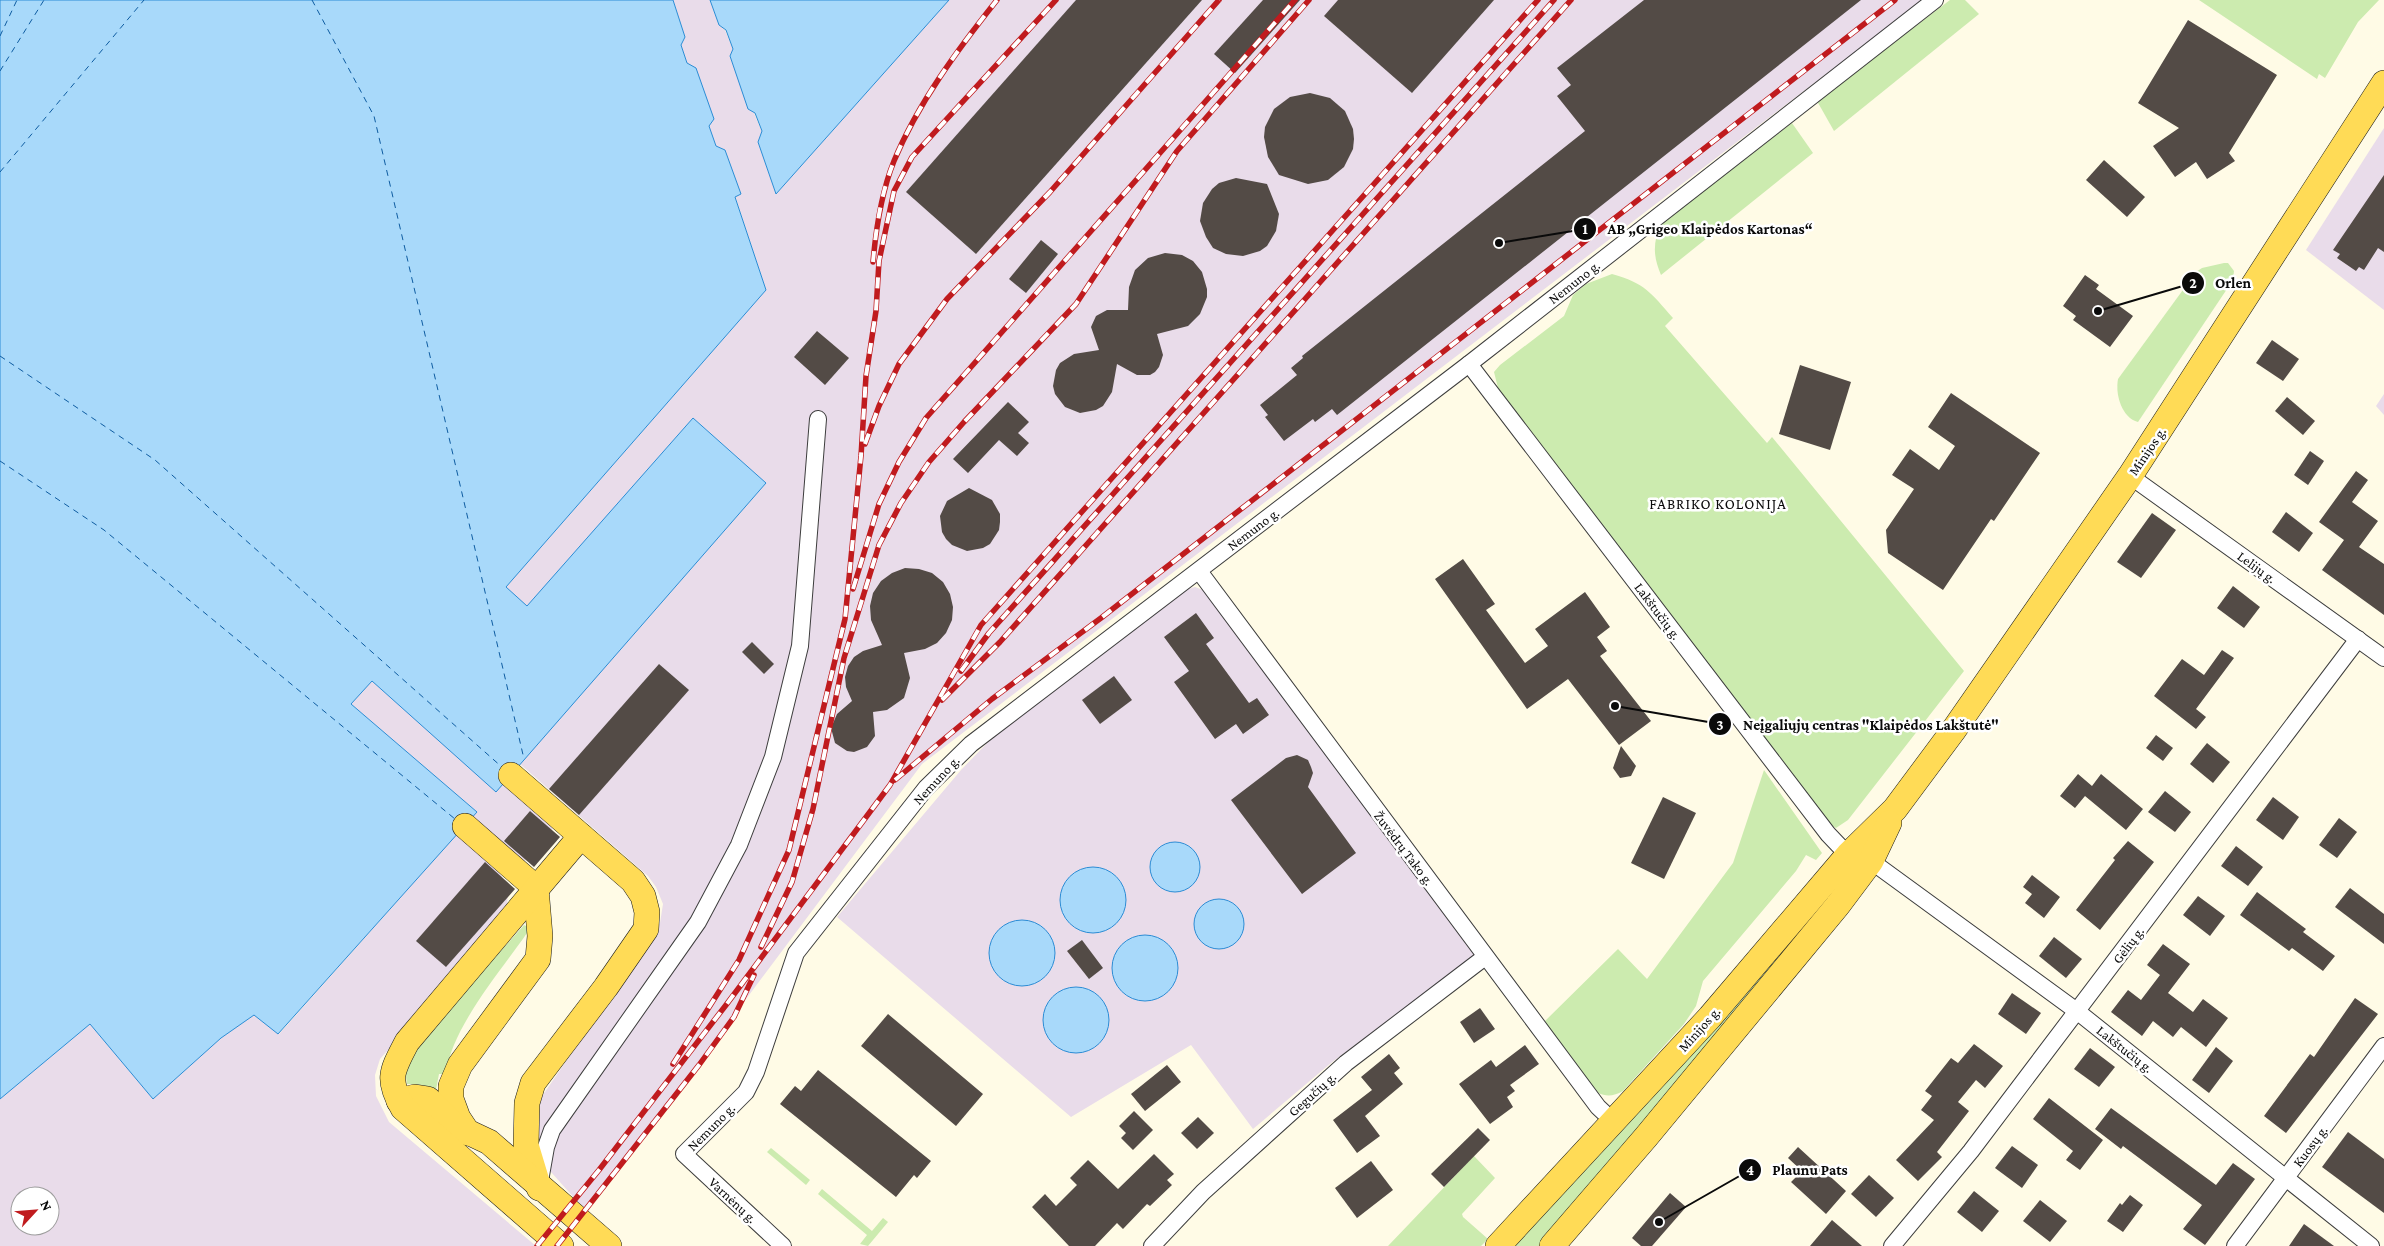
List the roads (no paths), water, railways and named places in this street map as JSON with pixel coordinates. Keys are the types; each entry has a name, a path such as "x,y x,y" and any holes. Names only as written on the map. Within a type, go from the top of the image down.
{"main road":[{"name":"Minijos g.","path":"1498,1246 1860,858 1953,731 2130,476 2384,83"},
{"path":"511,775 634,881 643,896 647,912 646,929 606,988 533,1084 527,1103 526,1145 539,1188"},
{"path":"464,826 536,888 540,919 538,959 460,1065 451,1086 451,1099 458,1118 468,1133"},
{"path":"561,1246 403,1108 393,1092 392,1076 407,1042 581,836"},
{"name":"Minijos g.","path":"1552,1246 1734,1032 1838,905 1860,858"},
{"path":"399,1101 415,1096 428,1099 455,1126 489,1142 539,1188 609,1246"}],"street":[{"name":"Nemuno g.","path":"684,1154 746,1092 756,1072 796,954 926,788 971,744 1469,364 1935,0"},
{"name":"Lakštučių g.","path":"1469,364 1828,834 2078,1012 2371,1246"},
{"path":"539,1188 546,1147 552,1130 698,922 739,844 773,757 800,646 818,418"},
{"name":"Lelijų g.","path":"2130,476 2384,658"},
{"name":"Žuvėdrų Tako g.","path":"1199,571 1485,957 1598,1106 1614,1122"},
{"name":"Gėlių g.","path":"1892,1246 1971,1151 2078,1012 2358,639"},
{"name":"Gegučių g.","path":"1152,1246 1204,1192 1346,1063 1485,957"},
{"name":"Kuosų g.","path":"2235,1246 2384,1046"},
{"name":"Varnėnų g.","path":"684,1154 783,1246"}],"water":[{"path":"0,0 673,0 685,37 681,45 687,63 696,68 714,119 709,126 716,146 725,150 741,194 735,197 766,290 506,587 527,606 693,418 766,483 496,792 372,681 351,704 477,812 278,1034 254,1015 221,1038 153,1099 90,1024 0,1099"},
{"path":"710,0 949,0 776,194 758,142 762,131 755,113 748,109 730,56 733,49 726,30 719,25"},
{"path":"1170,842 1180,842 1193,849 1200,862 1200,872 1193,885 1180,892 1170,892 1161,888 1154,881 1150,872 1150,862 1154,853 1161,846"},
{"path":"1093,867 1106,870 1116,877 1123,887 1126,900 1123,913 1116,923 1106,930 1093,933 1080,930 1070,923 1063,913 1060,900 1063,887 1070,877 1080,870"},
{"path":"1214,899 1224,899 1237,906 1244,919 1244,929 1237,942 1224,949 1214,949 1205,945 1198,938 1194,929 1194,919 1198,910 1205,903"},
{"path":"1022,920 1035,923 1045,930 1052,940 1055,953 1052,966 1045,976 1035,983 1022,986 1009,983 999,976 992,966 989,953 992,940 999,930 1009,923"},
{"path":"1145,935 1158,938 1168,945 1175,955 1178,968 1175,981 1168,991 1158,998 1145,1001 1132,998 1122,991 1115,981 1112,968 1115,955 1122,945 1132,938"},
{"path":"1076,987 1089,990 1099,997 1106,1007 1109,1020 1106,1033 1099,1043 1089,1050 1076,1053 1063,1050 1053,1043 1046,1033 1043,1020 1046,1007 1053,997 1063,990"}],"railway":[{"path":"873,262 882,198 889,173 904,139 940,77 997,0"},
{"path":"673,1064 739,960 789,850 845,619 861,456 866,376 876,311 879,261 894,191 912,157 1056,0"},
{"path":"865,444 879,406 899,364 947,299 1050,192 1219,0"},
{"path":"853,589 879,504 899,462 926,418 1295,0"},
{"path":"761,947 792,882 813,809 844,658 879,545 901,503 929,462 964,422 1076,304 1177,151 1309,0"},
{"path":"537,1246 599,1170 726,1005 890,785 981,625 1538,0"},
{"path":"961,671 989,633 1554,0"},
{"path":"942,700 1000,642 1571,0"},
{"path":"895,780 992,699 1101,618 1895,0"},
{"path":"557,1246 699,1065 734,1017 754,975"}],"place":[{"name":"AB „Grigeo Klaipėdos Kartonas“","path":"1499,243"},
{"name":"Orlen","path":"2098,311"},
{"name":"Neįgaliųjų centras \"Klaipėdos Lakštutė\"","path":"1615,706"},
{"name":"Plaunu Pats","path":"1659,1222"}],"district":[{"name":"FABRIKO KOLONIJA","path":"1718,504"}]}
